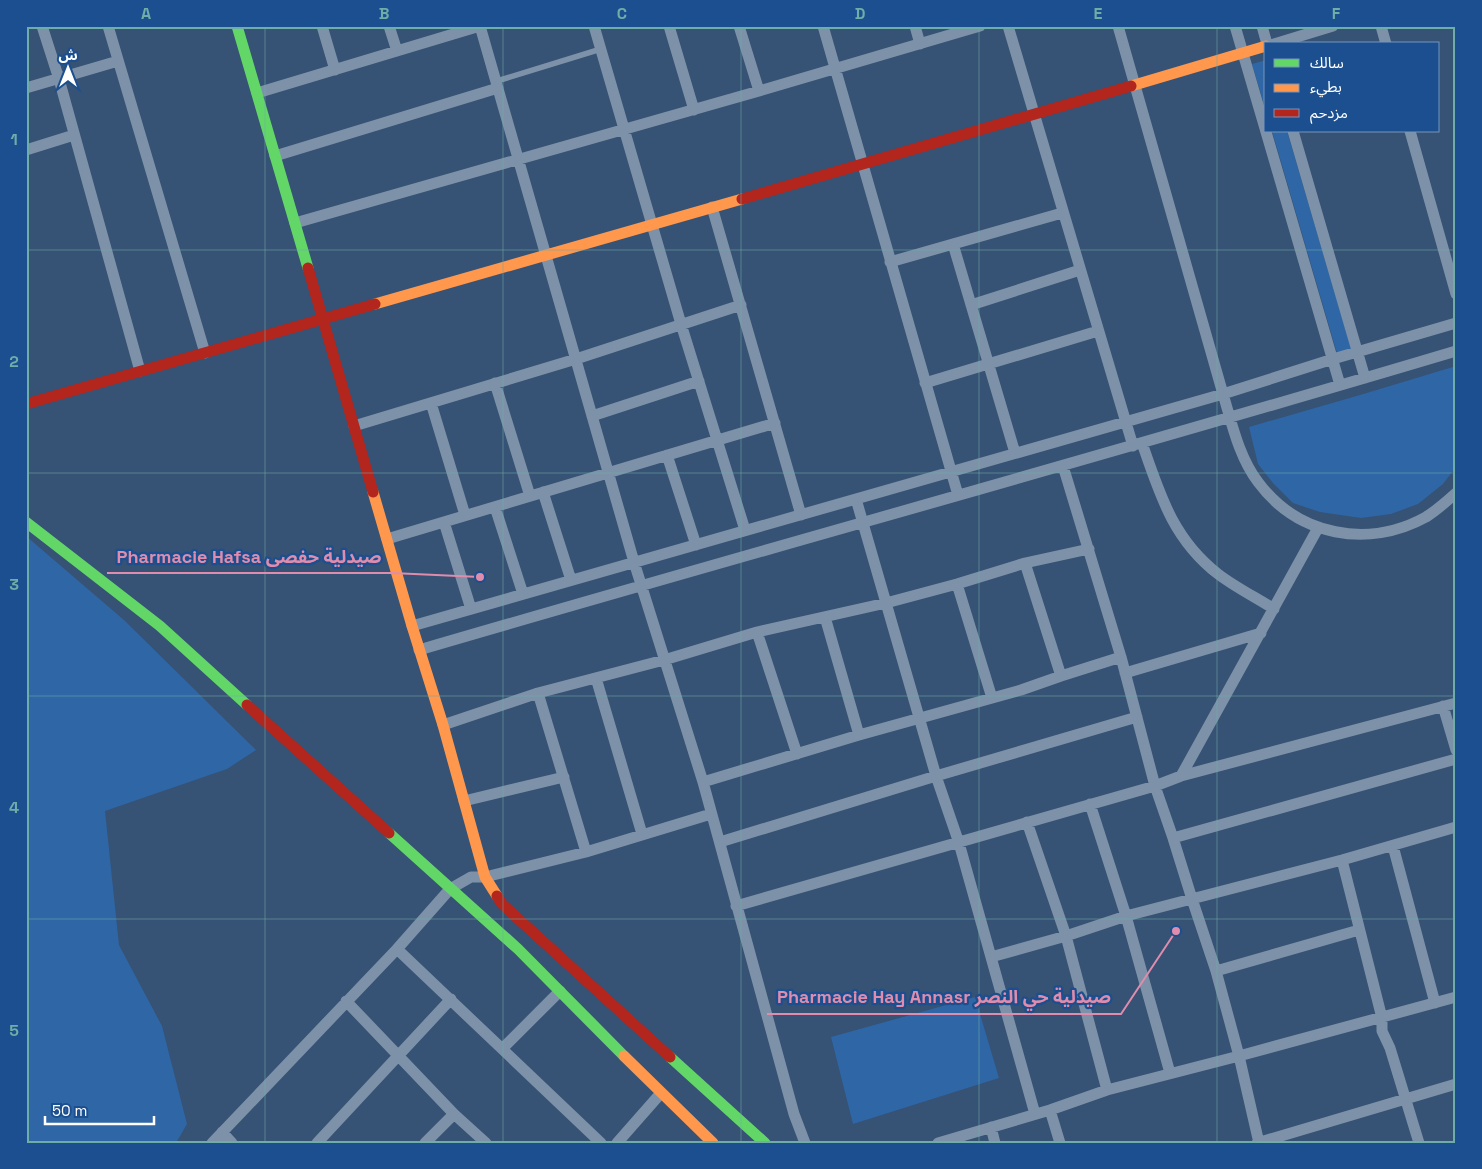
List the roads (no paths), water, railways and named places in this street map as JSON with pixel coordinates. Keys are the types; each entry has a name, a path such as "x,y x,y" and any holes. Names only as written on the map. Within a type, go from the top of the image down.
{"street":[{"path":"42,26 140,371"},
{"path":"108,26 205,352"},
{"path":"237,26 419,650 443,725 485,877 502,904 765,1143"},
{"path":"322,26 335,70"},
{"path":"389,26 397,51"},
{"path":"257,93 480,26 634,562 703,782 794,1114 805,1143"},
{"path":"594,26 680,324 745,530"},
{"path":"669,26 694,110"},
{"path":"739,26 759,91"},
{"path":"823,26 958,495"},
{"path":"915,26 920,44"},
{"path":"295,223 694,110 980,26"},
{"path":"1008,26 1125,422 1167,512 1190,546 1218,574 1274,609"},
{"path":"1118,26 1230,418 1239,447 1257,481 1283,509 1318,528 1355,534 1391,531 1409,524 1442,506 1456,493"},
{"path":"1235,26 1264,127"},
{"path":"1262,26 1265,42"},
{"path":"1281,42 1333,26"},
{"path":"1381,26 1385,42"},
{"path":"26,404 863,164 1264,46"},
{"path":"26,88 118,61"},
{"path":"275,156 497,85"},
{"path":"1265,132 1340,385"},
{"path":"1293,132 1365,378"},
{"path":"1410,132 1456,294"},
{"path":"26,150 74,135"},
{"path":"712,207 801,514"},
{"path":"890,262 1062,213"},
{"path":"953,244 1014,453"},
{"path":"971,305 1080,270"},
{"path":"354,426 576,359 741,305"},
{"path":"412,626 1223,394 1456,323"},
{"path":"926,383 1098,331"},
{"path":"419,650 642,584 1137,445 1456,351"},
{"path":"592,416 699,381"},
{"path":"495,383 530,496"},
{"path":"431,403 465,516"},
{"path":"387,539 775,423"},
{"path":"667,455 696,545"},
{"path":"1063,466 1121,658 1155,786 1174,838 1216,971 1239,1056 1258,1143 1456,1084"},
{"path":"543,492 571,580"},
{"path":"856,499 936,776 959,843 1035,1114"},
{"path":"495,507 523,594"},
{"path":"26,522 160,626 518,950 713,1143"},
{"path":"444,522 471,609"},
{"path":"1182,776 1318,528"},
{"path":"443,725 538,693 664,660 757,632 886,603 957,584 1024,563 1089,549"},
{"path":"1024,563 1061,676"},
{"path":"957,584 992,698"},
{"path":"825,617 859,735"},
{"path":"757,632 797,754"},
{"path":"1125,673 1261,633"},
{"path":"703,782 859,735 1021,690 1121,658"},
{"path":"596,678 642,834"},
{"path":"538,693 586,852"},
{"path":"736,906 1155,786 1182,776 1456,703"},
{"path":"1443,706 1456,750"},
{"path":"720,842 1137,717"},
{"path":"1174,838 1456,759"},
{"path":"464,801 564,777"},
{"path":"1090,804 1126,916 1170,1073"},
{"path":"212,1143 397,948 450,889 471,877 485,877 586,852 711,814"},
{"path":"1027,822 1066,936 1107,1090"},
{"path":"991,957 1066,936 1126,916 1342,860 1456,827"},
{"path":"1393,846 1435,1003"},
{"path":"1342,860 1382,1018 1382,1031 1390,1048 1419,1143"},
{"path":"1216,971 1359,930"},
{"path":"397,948 504,1048 601,1143"},
{"path":"504,1048 560,991"},
{"path":"938,1143 1050,1110 1107,1090 1456,997"},
{"path":"317,1143 451,999"},
{"path":"346,1001 454,1114 486,1143"},
{"path":"617,1143 661,1093"},
{"path":"1050,1110 1060,1143"},
{"path":"425,1143 454,1114"},
{"path":"991,1127 995,1143"},
{"path":"222,1132 232,1143"}],"lane":[{"path":"497,85 601,49"}],"place":[{"name":"Pharmacie Hafsa صيدلية حفصى","path":"480,577"},
{"name":"Pharmacie Hay Annasr صيدلية حي النصر","path":"1176,931"}]}
